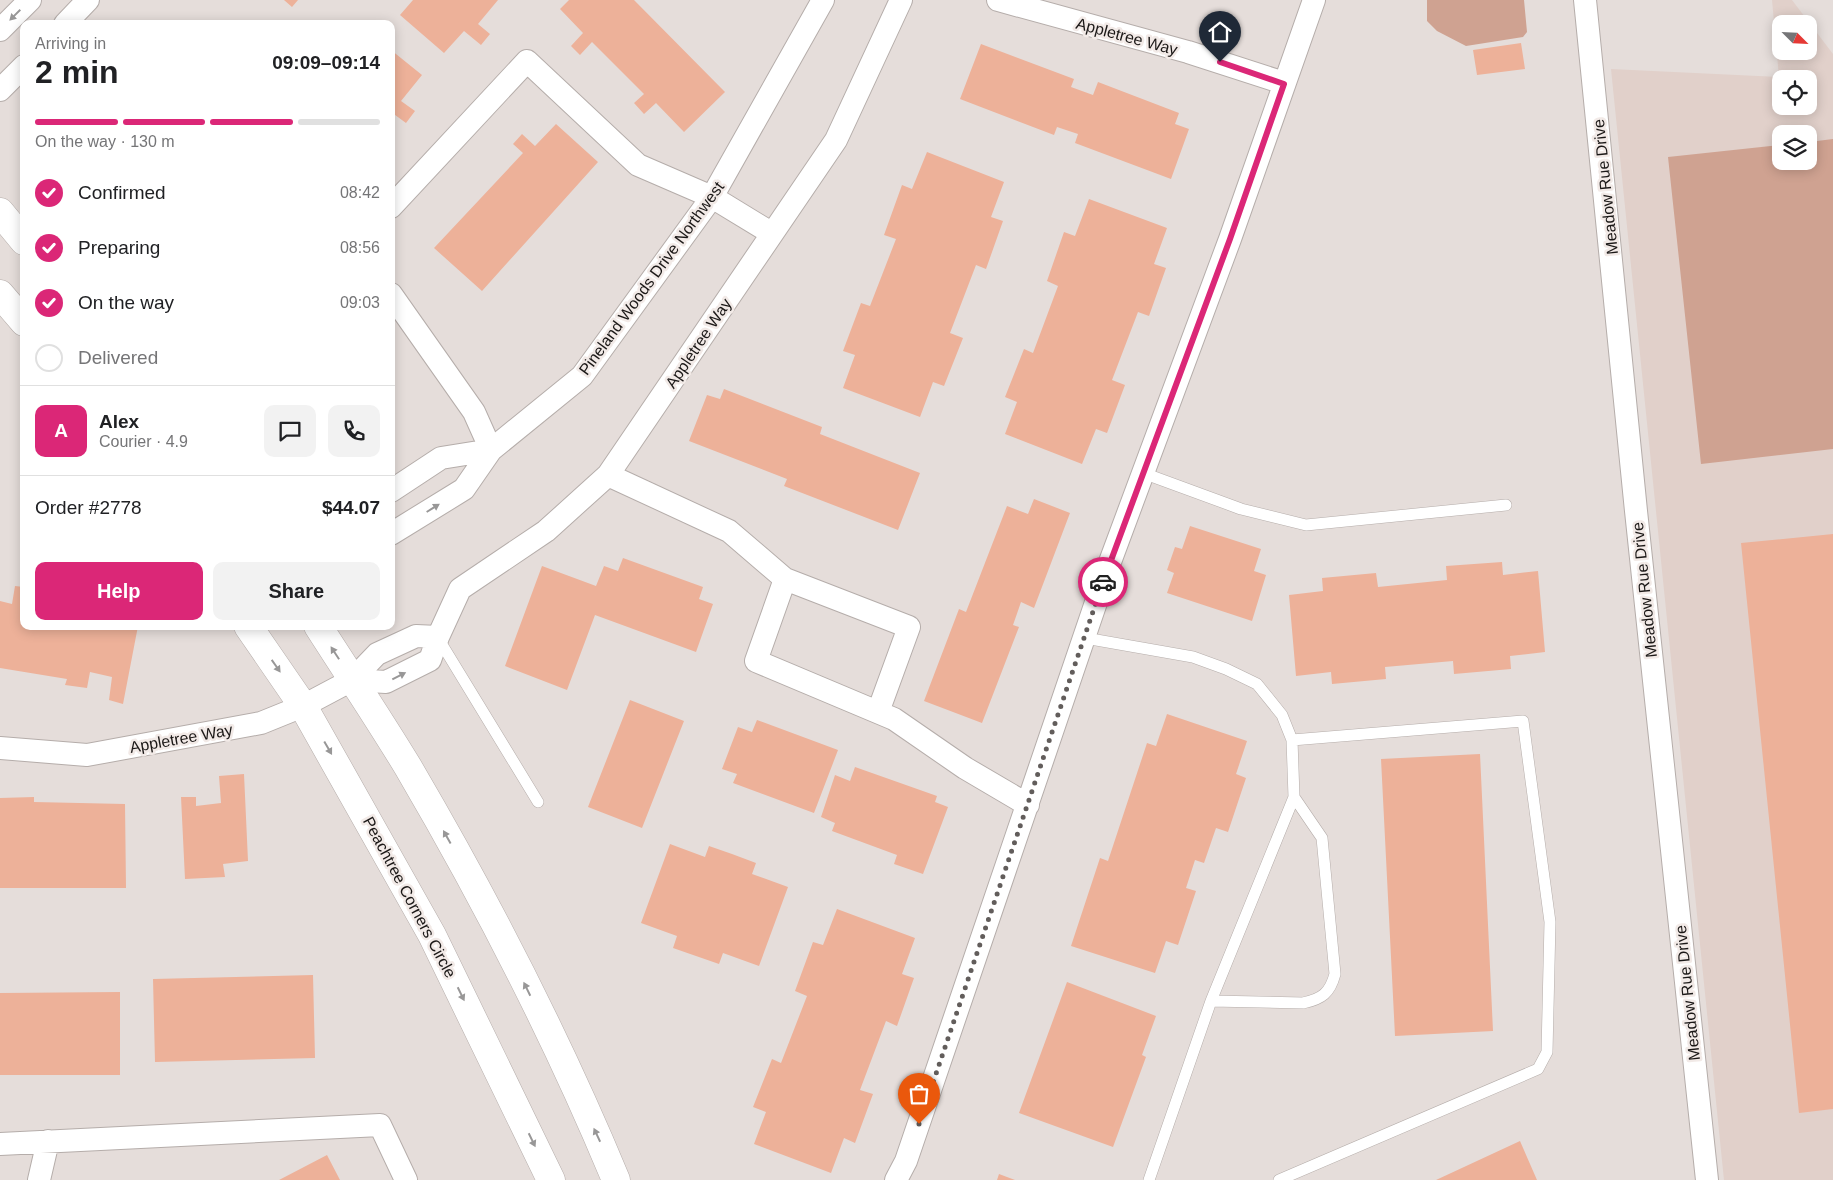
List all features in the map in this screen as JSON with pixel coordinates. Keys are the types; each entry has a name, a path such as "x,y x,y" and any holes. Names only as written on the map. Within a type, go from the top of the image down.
{"street":[{"path":"0,30 30,0"},
{"path":"69,20 88,0"},
{"name":"Pineland Woods Drive Northwest","path":"395,532 464,489 491,450 582,376 712,197 823,0"},
{"name":"Appletree Way","path":"0,748 87,755 261,724 304,706 352,680 386,682 430,660 438,637 460,589 546,531 608,475 836,140 901,0"},
{"name":"Appletree Way","path":"998,0 1188,52 1284,84"},
{"path":"896,1180 906,1161 1107,570 1230,239 1314,0"},
{"name":"Meadow Rue Drive","path":"1585,0 1636,511 1707,1180"},
{"path":"395,203 527,61 638,165 712,197 771,233"},
{"path":"0,90 20,70"},
{"path":"0,212 20,235"},
{"path":"0,294 20,317"},
{"path":"395,300 474,412 491,450 441,458 395,488"},
{"path":"608,475 729,531 785,578 908,627 878,712"},
{"path":"785,578 756,661 894,719 965,768 1028,805"},
{"name":"Peachtree Corners Circle","path":"251,630 304,706 432,934 551,1180"},
{"path":"321,630 407,767 483,903 554,1044 616,1180"},
{"path":"0,1144 380,1125 406,1180"},
{"path":"39,1180 48,1142"}],"lane":[{"path":"1143,473 1241,509 1306,525 1506,505"},
{"path":"438,637 538,802"},
{"path":"1085,638 1193,657 1257,684 1282,715 1292,740 1294,797 1211,1001 1149,1180"},
{"path":"1279,1180 1538,1069 1547,1052 1550,922 1524,721 1292,740"},
{"path":"1211,1001 1302,1003 1316,1000 1327,994 1333,984 1335,974 1322,838 1294,797"}],"shaded area":[{"path":"1427,0 1524,0 1527,32 1523,37 1466,46 1437,31 1427,21"},
{"path":"1772,0 1792,0 1803,15 1773,15"},
{"path":"1818,34 1833,54 1833,1180 1724,1180 1611,69 1772,77 1772,115 1817,115 1817,70 1778,70 1777,60 1818,60"},
{"path":"1833,139 1833,449 1701,464 1668,157 1772,146 1772,170 1817,170 1817,141"}],"building":[{"path":"284,0 298,0 292,7"},
{"path":"413,0 498,0 478,24 490,34 481,45 464,31 444,53 400,15"},
{"path":"569,0 634,0 725,92 684,132 656,103 644,114 634,103 644,94 592,42 580,55 571,46 583,33 560,9"},
{"path":"1521,43 1525,69 1477,75 1473,50"},
{"path":"981,44 1074,79 1071,87 1093,95 1098,82 1179,113 1175,124 1189,129 1171,179 1075,143 1078,134 1057,127 1054,135 960,99"},
{"path":"395,53 422,75 401,101 415,111 406,123 395,115"},
{"path":"556,124 598,162 482,291 434,248 523,153 513,144 522,134 535,146"},
{"path":"927,152 1004,182 991,217 1003,221 986,269 976,265 950,333 963,338 944,386 933,382 920,417 843,388 855,355 843,351 861,303 870,306 896,239 884,235 902,185 912,189"},
{"path":"1089,199 1167,228 1154,264 1166,268 1149,316 1138,312 1112,380 1125,385 1107,433 1096,429 1082,464 1005,434 1017,402 1005,397 1024,349 1033,353 1058,286 1047,281 1064,232 1075,236"},
{"path":"724,389 822,427 820,434 920,473 898,530 784,486 787,479 689,441 707,395 720,399"},
{"path":"1034,499 1070,513 1034,608 1021,602 1013,625 1019,627 982,723 924,701 959,609 966,612 1007,506 1028,514"},
{"path":"1190,526 1261,549 1254,571 1266,575 1252,621 1167,593 1174,573 1167,570 1175,547 1182,549"},
{"path":"1833,534 1833,1109 1799,1113 1741,543"},
{"path":"623,558 703,587 699,599 713,604 696,652 595,615 567,690 505,666 542,566 596,586 604,566 618,571"},
{"path":"1502,562 1503,575 1538,571 1545,652 1510,656 1511,669 1454,674 1453,661 1385,667 1386,679 1332,684 1331,672 1296,676 1289,595 1323,591 1322,578 1376,573 1378,587 1447,580 1446,566"},
{"path":"15,586 20,587 20,630 137,630 123,704 109,700 112,677 90,672 87,688 65,685 67,679 0,668 0,601 12,604"},
{"path":"630,700 684,721 642,828 588,807"},
{"path":"1167,714 1247,741 1236,774 1246,778 1228,832 1216,828 1204,863 1195,860 1186,888 1196,891 1178,945 1166,941 1155,973 1071,946 1100,858 1108,861 1147,743 1156,746"},
{"path":"757,720 838,750 814,813 733,783 737,774 722,769 738,727 752,732"},
{"path":"1480,754 1493,1031 1395,1036 1381,759"},
{"path":"855,767 937,796 935,802 948,807 923,874 894,864 897,855 832,831 835,823 821,817 835,775 850,781"},
{"path":"244,774 248,861 223,864 225,877 185,879 181,797 196,797 196,806 221,803 219,776"},
{"path":"34,797 34,802 125,804 126,888 0,888 0,798"},
{"path":"670,844 705,857 709,846 732,854 756,863 752,874 788,887 759,966 723,953 719,964 673,948 677,936 641,923"},
{"path":"837,909 915,938 902,974 914,978 897,1026 886,1021 860,1090 873,1094 855,1143 844,1138 831,1173 754,1144 766,1112 753,1107 772,1059 781,1063 807,996 795,991 813,942 823,945"},
{"path":"313,975 315,1058 155,1062 153,979"},
{"path":"1067,982 1156,1016 1142,1055 1146,1057 1113,1147 1019,1113"},
{"path":"120,992 120,1075 0,1075 0,993"},
{"path":"1520,1141 1537,1180 1436,1180"},
{"path":"327,1155 340,1180 279,1180"},
{"path":"999,1174 1015,1180 997,1180"}],"way so far":[{"path":"919,1124 1103,582"}],"route":[{"path":"1103,582 1230,239 1284,84 1220,62"}]}
